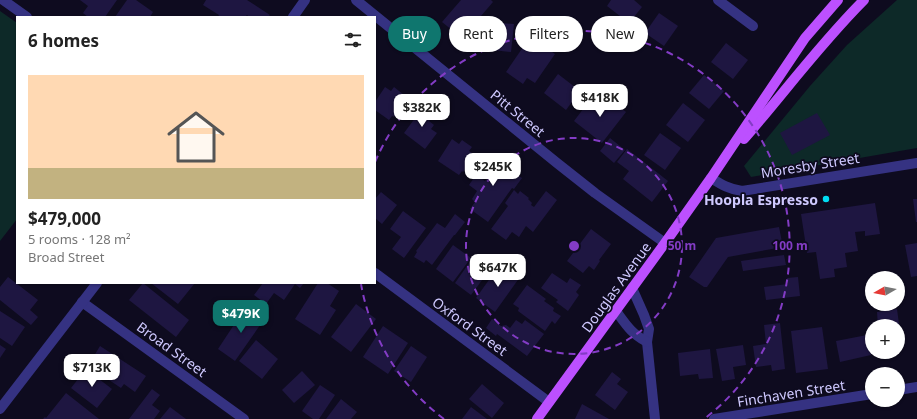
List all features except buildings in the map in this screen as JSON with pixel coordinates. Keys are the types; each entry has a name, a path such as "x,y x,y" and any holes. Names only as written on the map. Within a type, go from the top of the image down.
{"main road":[{"name":"Douglas Avenue","path":"537,419 665,243 805,38 838,0"},
{"name":"Douglas Avenue","path":"713,174 768,112 820,47 864,0"}],"street":[{"path":"3,0 26,16"},
{"path":"294,16 305,0"},
{"name":"Pitt Street","path":"356,0 376,16"},
{"path":"718,0 753,26"},
{"name":"Pitt Street","path":"376,16 576,178 665,243"},
{"name":"Moresby Street","path":"713,174 720,184 742,191 917,162"},
{"name":"Oxford Street","path":"376,274 549,402"},
{"path":"0,409 96,284"},
{"path":"632,288 649,329 647,342 655,419"},
{"name":"Broad Street","path":"82,302 244,419"},
{"path":"616,311 630,330 647,342"},
{"path":"905,389 917,387"},
{"name":"Finchaven Street","path":"714,419 865,395"}],"green space":[{"path":"897,0 917,0 917,148 751,177 744,166 810,86 847,45"},
{"path":"0,11 16,22 16,220 0,241"}],"place":[{"name":"Hoopla Espresso","path":"826,199"}]}
